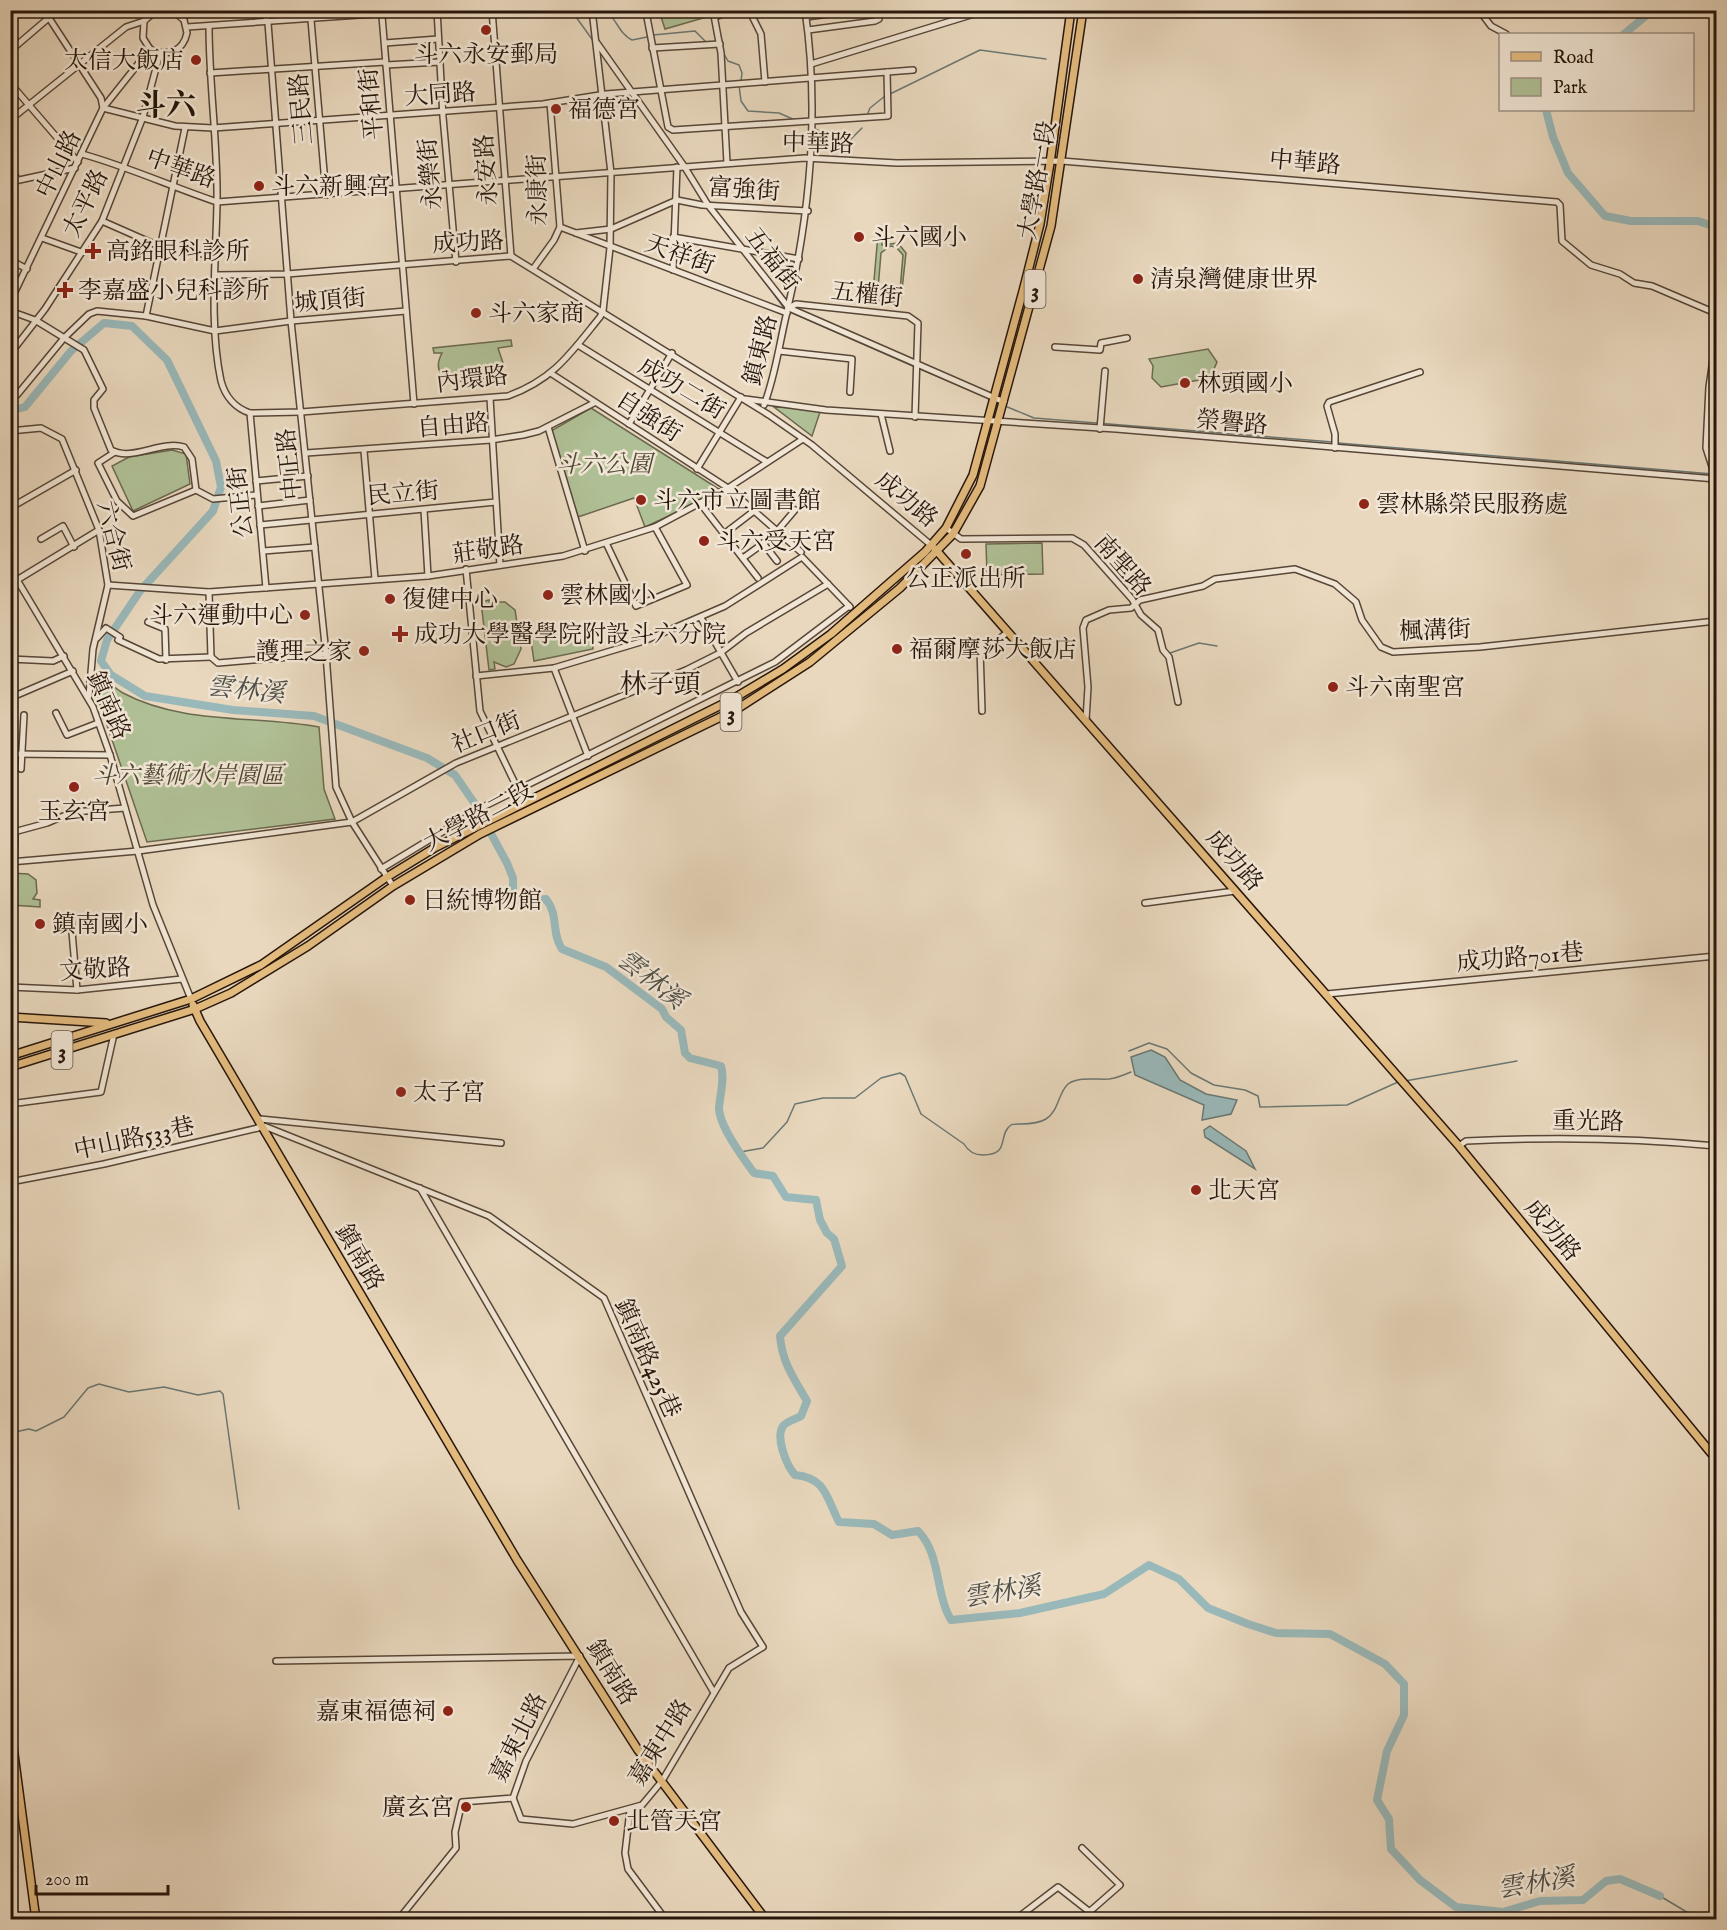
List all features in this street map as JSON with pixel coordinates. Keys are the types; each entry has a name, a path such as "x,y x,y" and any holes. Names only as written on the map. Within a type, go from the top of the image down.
{"main road":[{"name":"大學路一段","path":"931,545 946,528 973,475 1040,224 1071,10"},
{"name":"大學路一段","path":"937,551 953,534 980,486 999,423 1051,226 1083,10"},
{"name":"成功路","path":"931,545 1460,1146 1716,1459"},
{"name":"大學路二段","path":"10,1056 191,999 261,965 387,877 474,826 731,700 762,681 831,634 931,545"},
{"name":"大學路二段","path":"10,1067 195,1009 266,974 393,886 480,834 737,709 810,662 860,624 937,551"},
{"path":"762,681 768,689"},
{"path":"574,777 578,787"},
{"path":"261,965 266,974"},
{"name":"鎮南路","path":"191,999 458,1463 638,1750 766,1920"},
{"path":"10,1017 112,1023 114,1033"},
{"path":"10,1724 36,1920"}],"street":[{"path":"10,51 58,10"},
{"path":"144,21 143,38 150,49 168,54 179,49 186,39 187,27 182,13 172,10"},
{"name":"中正路","path":"263,10 268,22 291,321 332,715 336,787 352,822 393,886"},
{"path":"187,27 382,16 432,10"},
{"name":"永樂街","path":"437,10 456,262"},
{"name":"永安路","path":"492,10 511,256"},
{"path":"655,10 646,12 659,90 670,129 800,121 813,125 888,116 887,72"},
{"path":"727,163 720,49 714,14 734,10"},
{"path":"749,10 761,34 765,82"},
{"path":"806,14 860,10"},
{"path":"811,64 987,10"},
{"path":"1479,10 1491,26 1504,33"},
{"path":"10,120 126,27 144,21 152,11"},
{"name":"內環路","path":"250,413 301,412 508,396 527,389 552,374 578,345 603,311 611,229 611,173 592,11"},
{"path":"808,30 875,21 879,13"},
{"name":"鎮東路","path":"763,407 788,311 807,211 813,125 811,64 806,14"},
{"name":"平和街","path":"382,16 414,404"},
{"path":"49,18 101,98 103,108"},
{"name":"三民路","path":"311,20 326,195"},
{"path":"209,26 217,202 216,331 222,383 229,399 250,413"},
{"path":"385,43 438,39"},
{"path":"651,48 708,44 720,49"},
{"name":"五福街","path":"595,45 706,205 788,311 1004,402"},
{"name":"中山路","path":"10,302 103,108 150,49"},
{"name":"太平路","path":"10,354 102,221 143,117 160,53"},
{"path":"210,74 440,62"},
{"name":"大同路","path":"103,108 185,128 213,128 443,112 550,103 659,90 914,70"},
{"path":"10,84 29,104 77,165 10,182"},
{"name":"永康街","path":"533,269 554,240 560,227 550,103"},
{"path":"146,316 185,128"},
{"name":"中華路","path":"82,154 123,166 174,188 217,202 810,158 897,163 1050,163 1062,161 1485,194 1557,202 1560,205 1562,241 1591,265 1620,274 1634,283 1643,283 1672,293 1708,309 1715,315 1715,346 1709,387 1706,448 1716,479"},
{"path":"673,270 681,167"},
{"path":"10,169 18,180"},
{"path":"576,233 611,229 677,200"},
{"name":"富強街","path":"677,200 706,205 807,211"},
{"path":"102,221 161,247 215,256"},
{"name":"天祥街","path":"560,227 610,248 788,311"},
{"path":"674,237 799,260"},
{"path":"42,238 81,252"},
{"name":"成功路","path":"216,275 287,274 511,256 743,398 763,407 931,545"},
{"path":"10,260 27,269"},
{"name":"五權街","path":"788,311 796,304 913,317 918,322 915,417"},
{"path":"10,311 35,320 84,350 103,389 94,400 94,408 108,446 115,452"},
{"name":"城頂街","path":"10,397 17,395 64,338 89,314 97,311 146,316 216,331 291,321 406,311"},
{"path":"1055,347 1100,350 1101,343 1127,338"},
{"name":"成功二街","path":"578,345 767,462"},
{"path":"779,351 852,359 850,392"},
{"path":"629,424 672,353"},
{"path":"1100,429 1105,371"},
{"path":"1335,448 1335,434 1327,406 1329,402 1420,372"},
{"name":"自強街","path":"552,374 728,488 802,554 855,613"},
{"path":"490,398 500,565"},
{"path":"697,469 743,398"},
{"name":"自由路","path":"306,453 364,451 523,435 548,427 594,403"},
{"name":"榮譽路","path":"763,407 1100,429 1716,479"},
{"name":"公正街","path":"250,413 266,588"},
{"path":"881,414 890,451"},
{"name":"六合街","path":"10,431 36,427 53,432 62,439 99,530 108,585 96,639 89,698"},
{"path":"548,427 585,551"},
{"name":"莊敬路","path":"108,585 209,592 266,588 428,576 585,551 655,527 728,488 803,439"},
{"path":"195,490 192,459 184,447 175,444 115,452 98,463 117,501 133,516 195,490 216,498 257,495"},
{"path":"364,451 375,579"},
{"path":"12,505 76,470"},
{"path":"256,481 308,476"},
{"path":"258,506 310,500"},
{"name":"民立街","path":"260,525 496,502"},
{"path":"700,503 758,578"},
{"path":"424,510 428,576"},
{"path":"724,534 754,510"},
{"path":"743,558 778,531 795,510"},
{"path":"41,539 63,526 74,547"},
{"path":"607,544 636,606 687,585 655,527"},
{"path":"946,528 953,534"},
{"path":"14,580 74,547 99,530"},
{"name":"南聖路","path":"953,534 961,539 1072,538 1084,545 1136,605 1141,615 1158,630 1163,650 1171,662 1178,702"},
{"path":"763,543 777,561"},
{"path":"263,551 315,547"},
{"path":"476,676 554,668 644,641 724,606 802,554"},
{"name":"鎮南路","path":"10,568 14,580 89,698 110,755 153,905 191,999"},
{"path":"466,569 480,711 524,802"},
{"name":"楓溝街","path":"1086,720 1088,687 1083,628 1086,620 1109,610 1123,610 1136,605 1140,600 1203,586 1215,579 1295,569 1335,584 1356,602 1362,620 1381,647 1393,652 1480,647 1716,621"},
{"name":"社口街","path":"12,862 138,851 352,822 456,763 638,692 720,653 746,633 828,584"},
{"path":"209,592 211,657"},
{"name":"大學路二段","path":"381,869 485,806 775,662 849,606"},
{"path":"701,618 738,682"},
{"path":"148,622 165,629 166,660"},
{"path":"96,639 106,629 120,637 118,640 166,660 211,657 218,663 326,654"},
{"path":"982,711 981,649 986,649 1008,632"},
{"path":"10,659 53,661 64,656"},
{"path":"554,668 588,756"},
{"path":"10,698 73,671"},
{"path":"56,713 68,735 98,723"},
{"path":"21,769 24,715"},
{"path":"10,754 110,755"},
{"path":"12,862 13,832 47,823 73,812 125,808"},
{"path":"1144,903 1235,891"},
{"path":"71,920 76,990"},
{"name":"成功路701巷","path":"1327,994 1716,956"},
{"name":"文敬路","path":"10,987 76,990 182,979"},
{"path":"10,1104 101,1092 114,1033"},
{"path":"262,1122 501,1143"},
{"name":"中山路533巷","path":"10,1182 200,1142 258,1128 262,1122"},
{"name":"鎮南路425巷","path":"262,1122 489,1216 604,1298 741,1612 763,1647"},
{"name":"重光路","path":"1460,1146 1466,1141 1527,1138 1660,1141 1716,1146"},
{"path":"420,1188 713,1691"},
{"name":"嘉東中路","path":"513,1798 521,1819 573,1824 642,1805 662,1781 713,1691 729,1668 763,1647"},
{"path":"276,1661 580,1656"},
{"name":"嘉東北路","path":"398,1920 456,1848 455,1832 462,1802 513,1798 526,1761 580,1656"},
{"path":"630,1810 625,1853 628,1869 666,1920"},
{"path":"1080,1920 1120,1885 1082,1848"},
{"path":"1016,1919 1058,1887 1100,1920"}],"green space":[{"path":"659,11 708,11 710,16 665,29"},
{"path":"878,234 882,235 882,245 898,243 906,253 901,299 889,304 877,299 876,304 872,304","holes":["890,246 896,247 903,255 900,290 895,297 888,298 878,289 881,253"]},
{"path":"511,340 512,346 498,348 504,366 497,373 473,381 449,379 441,374 438,365 442,353 434,353 433,348"},
{"path":"1208,349 1217,362 1210,378 1161,387 1152,378 1153,366 1149,359"},
{"path":"774,407 821,409 812,436"},
{"name":"斗六公園","path":"591,408 722,491 645,527 634,498 578,517 551,431"},
{"path":"172,450 186,454 190,484 133,511 112,466 129,457"},
{"path":"1042,543 1043,574 987,575 986,544"},
{"path":"489,600 490,606 497,602 505,602 515,610 521,649 514,664 506,667 494,662 495,669 489,670 481,602"},
{"path":"591,628 593,649 534,661 530,634"},
{"name":"斗六藝術水岸園區","path":"98,673 123,693 170,710 220,718 295,723 319,727 324,789 335,819 147,842 96,693"},
{"path":"11,873 28,874 36,880 37,893 33,899 40,900 40,907 11,905"}],"water":[{"path":"1151,1050 1165,1057 1180,1080 1206,1094 1237,1100 1231,1114 1202,1120 1204,1105 1135,1075 1131,1057"},
{"path":"1210,1126 1246,1151 1255,1169 1205,1137 1204,1130"}],"waterway":[{"path":"571,10 594,42"},
{"path":"605,10 632,40 647,37"},
{"path":"1625,33 1653,10"},
{"path":"653,35 695,31 706,42"},
{"path":"890,94 980,50 1046,59"},
{"path":"724,54 728,61 739,65 742,73 741,81"},
{"path":"739,85 741,101 748,111 779,113 795,120"},
{"path":"868,113 870,108 885,96"},
{"path":"1546,111 1553,137 1568,173 1605,216 1631,221 1698,221 1716,227"},
{"path":"813,128 840,140 851,139 862,128"},
{"path":"753,266 784,308"},
{"path":"788,311 915,367"},
{"name":"雲林溪","path":"10,411 25,407 71,351 104,323 132,326 167,360 216,461 221,487 213,511 140,591 107,640 101,661 111,675 145,696 233,710 314,716 427,758 455,775 475,804 507,863 513,878 513,894 520,901 546,899 552,911 562,949 606,967 662,1009 666,1017 681,1030 685,1053 690,1058 721,1066 723,1076 720,1115 732,1142 754,1173 773,1176 786,1197 816,1200 820,1220 827,1233 834,1239 842,1266 780,1336 786,1362 807,1401 801,1416 784,1425 781,1430 783,1451 795,1475 813,1480 824,1490 839,1522 874,1524 892,1535 918,1531 931,1551 942,1598 951,1620 1020,1613 1104,1594 1149,1565 1179,1579 1208,1608 1248,1624 1276,1633 1330,1634 1385,1664 1404,1684 1404,1715 1387,1751 1377,1800 1389,1819 1391,1849 1420,1880 1456,1907 1503,1912 1540,1901 1583,1900 1606,1881 1620,1879 1660,1896"},
{"path":"920,369 990,399"},
{"path":"1005,406 1034,418 1333,442"},
{"path":"1338,443 1713,474"},
{"path":"1170,653 1199,643 1217,646"},
{"path":"1129,1051 1149,1043 1167,1049 1191,1073 1214,1085 1245,1090 1258,1096 1260,1107 1347,1105 1398,1082"},
{"path":"1405,1081 1517,1061"},
{"path":"740,1152 763,1148 787,1122 795,1104 823,1098 855,1098 881,1078 900,1073 905,1076 921,1114 972,1152 980,1155 992,1154 1000,1148 1007,1129 1011,1125 1036,1123 1050,1116 1068,1084 1083,1079 1112,1079 1131,1072"},
{"path":"10,1433 29,1429 36,1431 64,1417 88,1388 99,1384 129,1392 164,1387 198,1395 220,1391 223,1394 239,1509"},
{"name":"雲林溪","path":"1660,1896 1700,1920"}],"place":[{"name":"斗六永安郵局","path":"486,30"},
{"name":"太信大飯店","path":"196,60"},
{"name":"福德宮","path":"556,109"},
{"name":"斗六新興宮","path":"259,186"},
{"name":"斗六國小","path":"859,237"},
{"name":"高銘眼科診所","path":"93,251"},
{"name":"清泉灣健康世界","path":"1138,279"},
{"name":"李嘉盛小兒科診所","path":"65,290"},
{"name":"斗六家商","path":"476,313"},
{"name":"林頭國小","path":"1185,383"},
{"name":"斗六市立圖書館","path":"641,500"},
{"name":"雲林縣榮民服務處","path":"1364,504"},
{"name":"斗六受天宮","path":"704,541"},
{"name":"公正派出所","path":"966,554"},
{"name":"雲林國小","path":"548,595"},
{"name":"復健中心","path":"390,599"},
{"name":"斗六運動中心","path":"305,615"},
{"name":"成功大學醫學院附設斗六分院","path":"400,634"},
{"name":"福爾摩莎大飯店","path":"897,649"},
{"name":"護理之家","path":"364,651"},
{"name":"斗六南聖宮","path":"1333,687"},
{"name":"玉玄宮","path":"74,787"},
{"name":"日統博物館","path":"410,900"},
{"name":"鎮南國小","path":"40,924"},
{"name":"太子宮","path":"401,1092"},
{"name":"北天宮","path":"1196,1190"},
{"name":"嘉東福德祠","path":"448,1711"},
{"name":"廣玄宮","path":"466,1807"},
{"name":"北管天宮","path":"614,1821"}],"district":[{"name":"斗六","path":"166,105"},
{"name":"林子頭","path":"660,684"}]}
